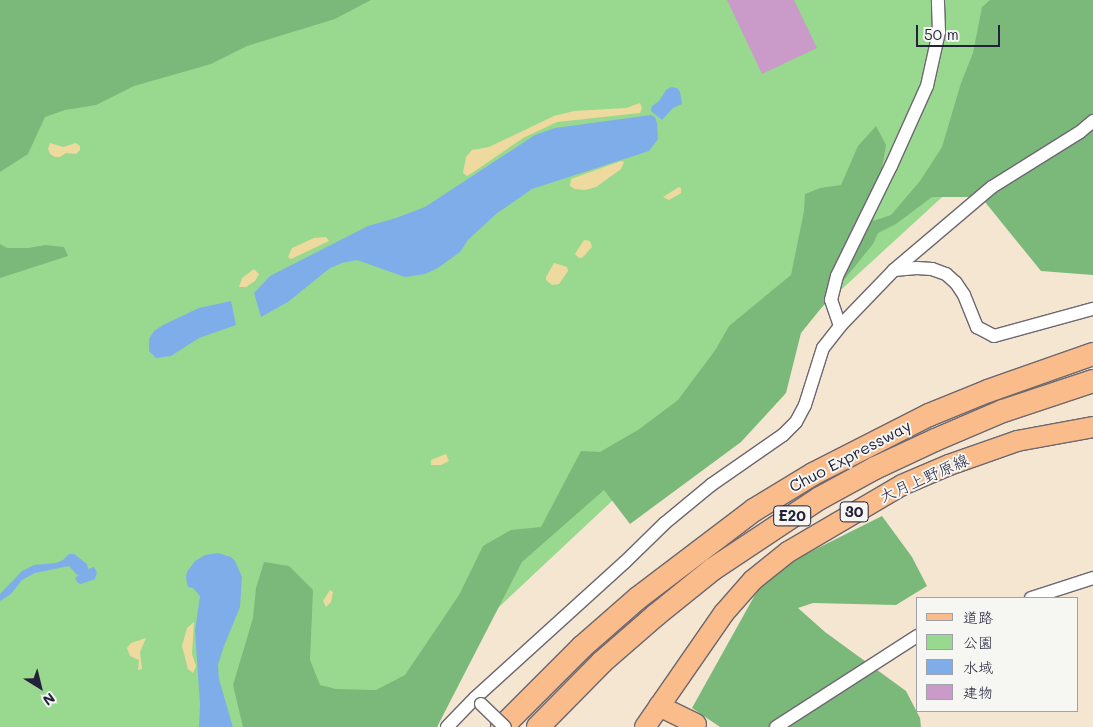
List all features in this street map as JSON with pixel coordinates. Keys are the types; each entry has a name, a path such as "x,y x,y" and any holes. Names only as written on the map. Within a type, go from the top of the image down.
{"highway":[{"path":"929,415 1093,339"},
{"name":"Chuo Expressway","path":"504,727 582,647 638,598 697,551 754,510 813,474 929,415 988,391 1093,354"},
{"name":"Chuo Expressway","path":"538,727 602,662 656,615 721,564 820,498 876,468 935,440 1003,412 1093,381"}],"main road":[{"name":"大月上野原線","path":"645,727 711,629 738,596 768,566 810,537 902,485 949,465 1017,441 1093,427"},
{"path":"659,706 698,726"}],"street":[{"path":"840,326 831,300 837,276 891,166 927,86 935,58 939,32 938,0"},
{"path":"447,727 478,701 664,523 711,485 782,435 796,422 805,405 816,365 823,348 840,326 894,270 992,187 1080,132 1093,121"},
{"path":"894,270 932,269 946,274 956,282 964,295 977,327 994,336 1093,308"},
{"path":"1034,597 1093,578"},
{"path":"776,727 916,637"},
{"path":"478,701 504,727"}],"green space":[{"path":"0,0 371,0 335,19 247,46 211,64 134,86 96,105 65,110 45,117 28,154 0,172"},
{"path":"137,0 1084,0 1025,121 661,455 371,727 0,727 0,111"},
{"path":"990,0 1093,0 1093,275 1041,271 981,197 932,197 896,224 878,233 873,244 801,333 786,393 741,442 630,524 604,490 522,562 437,727 243,727 233,685 253,618 256,588 264,562 289,566 313,590 310,660 320,685 336,689 376,690 405,675 459,595 483,546 511,530 541,527 581,451 600,452 638,430 678,400 716,349 729,326 791,275 804,211 805,194 820,188 841,185 858,146 876,126 886,145 873,221 891,215 920,181 942,147 961,83 973,53 982,7"},
{"path":"0,244 7,248 29,248 45,245 64,247 68,256 0,278"},
{"path":"882,516 912,557 927,586 896,605 813,603 798,608 825,632 906,691 920,718 921,727 720,727 692,708 761,584 790,562"}],"sand":[{"path":"640,103 642,108 640,113 557,122 523,138 467,176 463,173 466,157 472,150 489,147 554,116 574,111 626,108"},
{"path":"50,143 63,147 76,143 80,146 80,150 76,154 66,153 60,157 55,157 50,154 48,149"},
{"path":"621,161 624,162 621,169 596,187 585,190 575,189 570,186 571,179"},
{"path":"679,187 681,188 681,193 669,200 663,197"},
{"path":"326,237 329,241 291,259 288,257 292,248 314,238"},
{"path":"584,240 590,241 592,247 582,258 579,258 575,254"},
{"path":"554,263 567,267 568,271 559,284 552,285 546,280 546,277"},
{"path":"254,269 259,274 255,281 246,287 239,287 242,278"},
{"path":"446,454 449,461 441,465 431,465 431,460"},
{"path":"330,590 333,592 331,602 326,607 323,601"},
{"path":"194,622 192,654 196,666 193,673 188,669 182,646 187,628"},
{"path":"146,638 140,652 142,669 138,670 139,660 130,656 127,648 131,643"}],"water":[{"path":"671,87 677,88 680,92 682,104 673,108 662,120 651,111 652,106"},
{"path":"651,115 655,117 657,123 658,139 649,151 532,189 496,214 468,240 460,252 438,268 425,274 405,277 357,260 342,263 330,268 288,302 261,317 254,293 270,276 368,226 425,207 535,135 555,128"},
{"path":"231,301 236,325 199,338 171,356 156,358 149,351 149,339 154,331 163,325 199,308"},
{"path":"218,553 231,557 235,561 242,577 240,607 218,665 219,679 233,727 199,727 200,704 195,631 200,596 193,588 188,587 186,578 187,572 195,561 205,555"},
{"path":"69,554 74,554 87,564 88,569 94,567 97,572 95,579 81,584 78,583 75,578 80,574 77,575 69,566 35,573 22,580 11,594 0,601 0,594 22,571 34,565 56,563 63,560"}],"building":[{"path":"727,0 794,0 817,48 762,74"}]}
